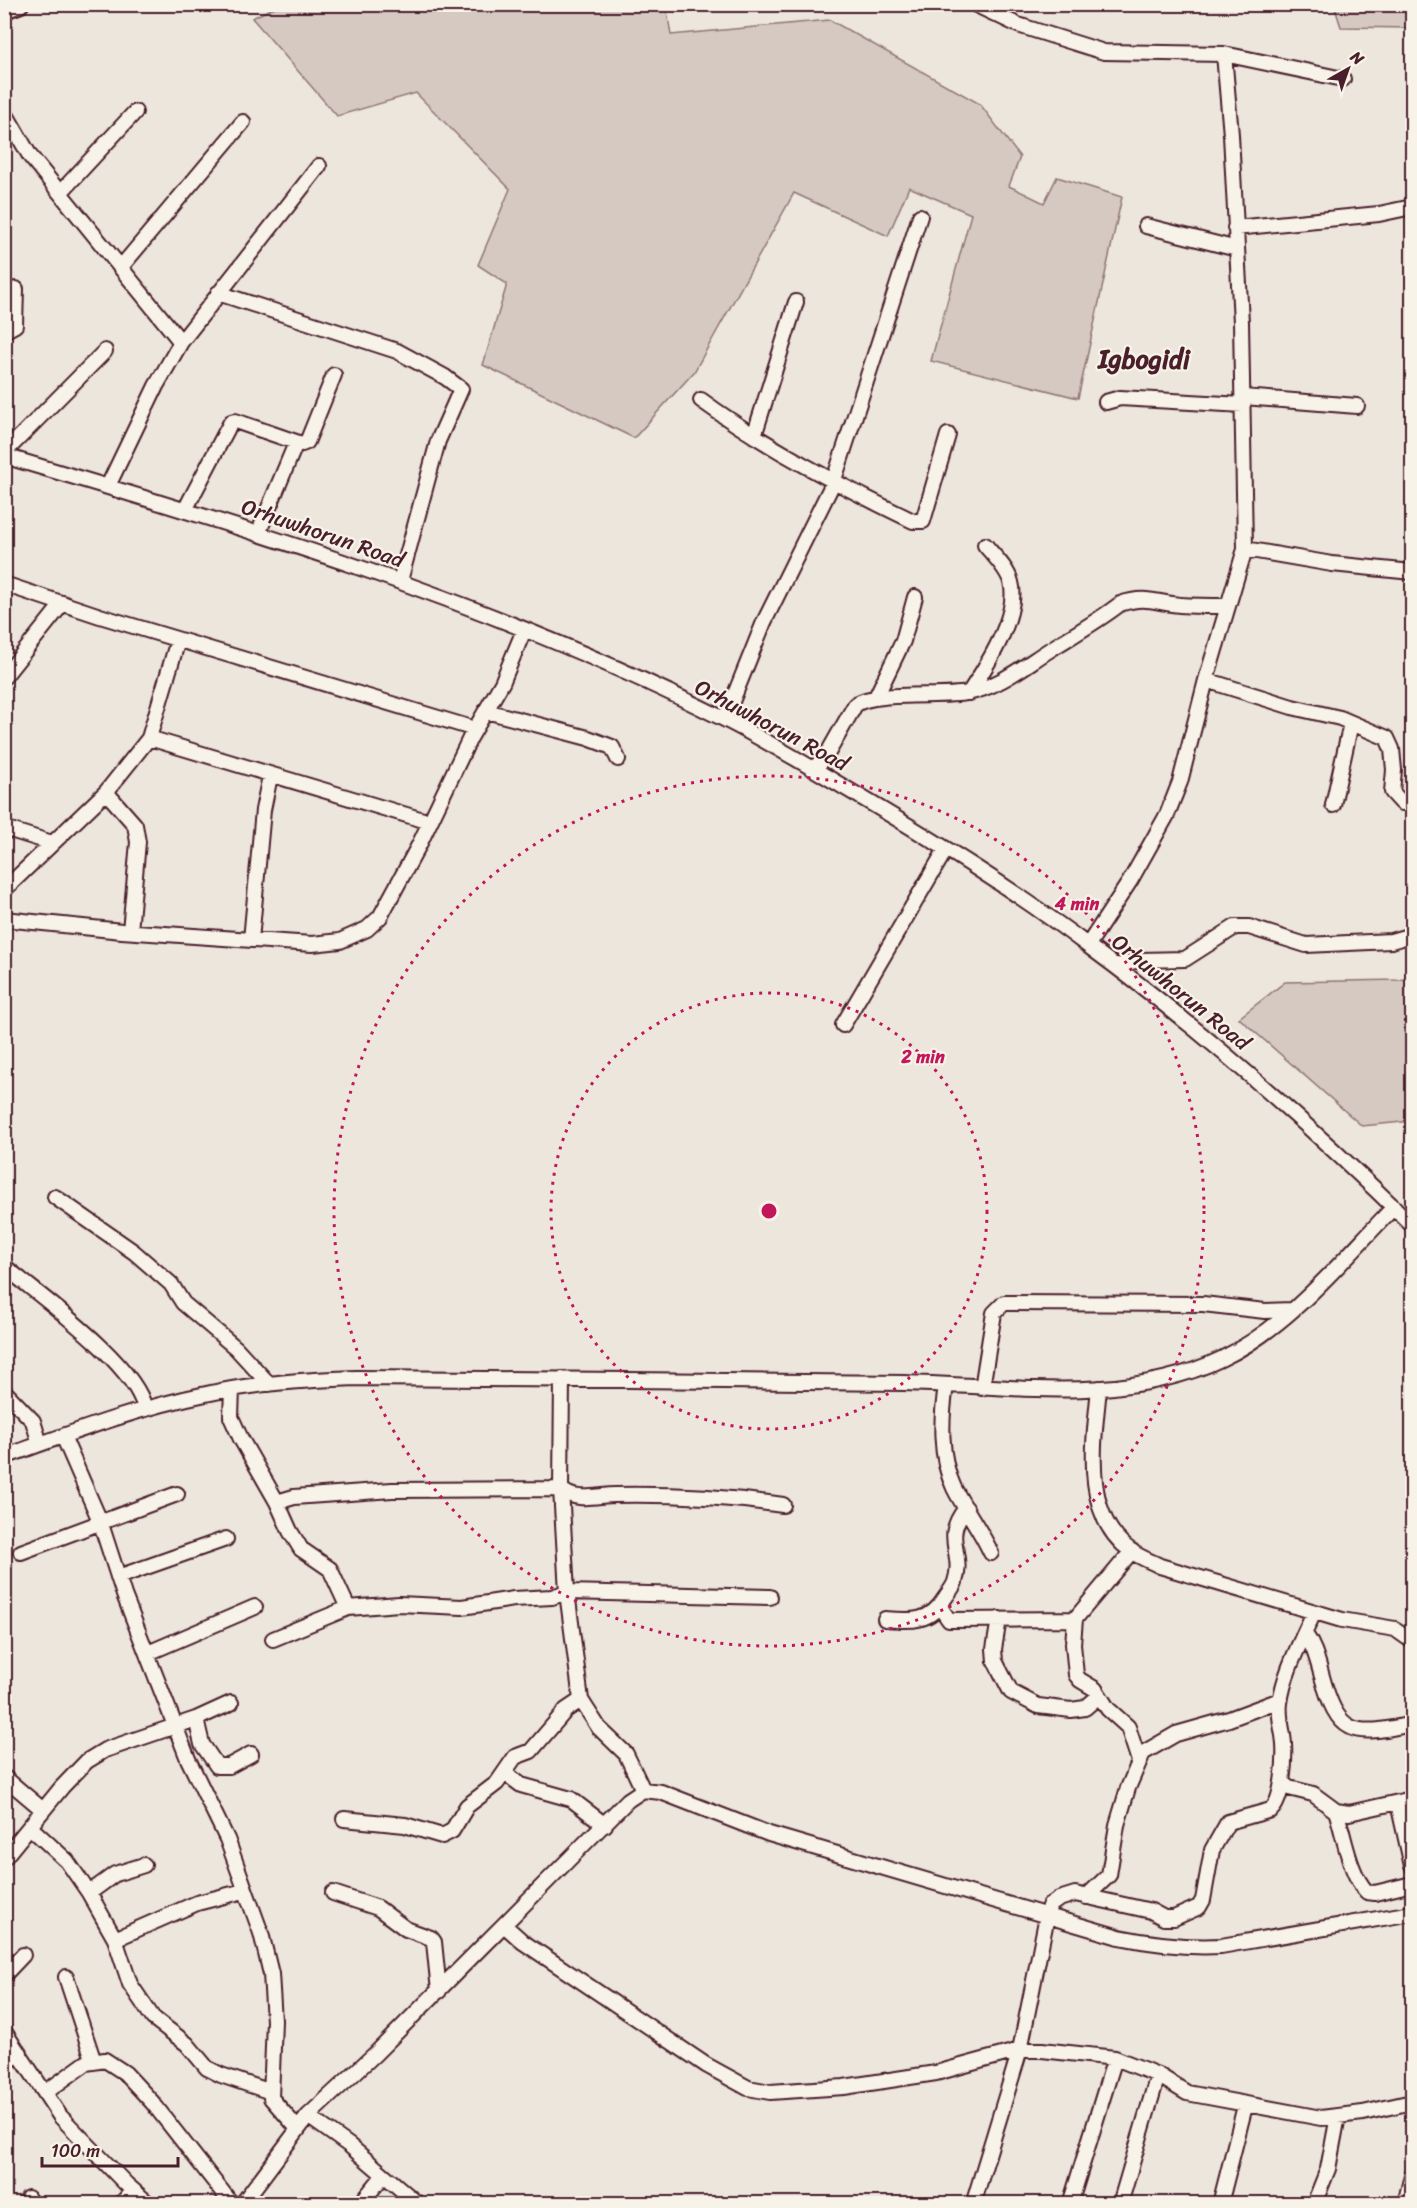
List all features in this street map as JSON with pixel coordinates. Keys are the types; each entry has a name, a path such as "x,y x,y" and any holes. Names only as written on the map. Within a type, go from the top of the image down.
{"main road":[{"path":"4,10 20,4"}],"street":[{"path":"974,4 1018,25 1104,52 1224,54 1343,79"},
{"path":"1088,945 1130,881 1167,815 1180,782 1206,680 1245,549 1243,401 1237,249 1224,54"},
{"path":"4,111 30,156 181,342"},
{"path":"60,193 135,112"},
{"path":"121,267 243,122"},
{"path":"108,486 156,386 181,342 319,166"},
{"path":"1236,228 1379,214 1413,207"},
{"path":"725,719 764,622 833,483 920,216"},
{"path":"1146,226 1237,249"},
{"path":"4,331 15,325 16,289"},
{"path":"218,293 397,351 445,377 461,389 438,441 400,581"},
{"path":"754,436 796,302"},
{"path":"4,455 105,351"},
{"path":"185,510 231,423 235,421 296,443 307,442 334,375"},
{"path":"1106,402 1120,398 1358,406"},
{"path":"700,400 754,436 833,483 913,521 923,521 948,435"},
{"path":"258,534 296,443"},
{"name":"Orhuwhorun Road","path":"4,455 185,510 400,581 524,630 725,719 946,849 1088,945 1235,1061 1413,1225"},
{"path":"969,693 1002,636 1012,598 1012,584 1008,574 985,545"},
{"path":"1245,549 1332,564 1413,572"},
{"path":"4,584 476,729"},
{"path":"876,697 903,641 915,597"},
{"path":"813,769 825,758 855,705 861,700 876,697 927,698 969,693 986,688 1022,669 1120,604 1140,598 1178,605 1228,606"},
{"path":"4,677 63,603"},
{"path":"4,919 312,944 340,941 367,929 380,917 430,822 476,729 502,683 524,630"},
{"path":"4,890 106,792 149,738 178,639"},
{"path":"1206,680 1351,723 1387,738 1392,748 1394,770 1392,792 1402,803 1413,803"},
{"path":"486,711 588,738 612,747 618,759"},
{"path":"1333,805 1351,723"},
{"path":"149,738 430,822"},
{"path":"251,940 263,810 270,776"},
{"path":"106,792 135,825 138,842 130,931"},
{"path":"4,828 52,843"},
{"path":"843,1025 946,849"},
{"path":"1115,966 1140,960 1185,959 1235,927 1249,927 1306,945 1391,941 1413,935"},
{"path":"55,1197 134,1252 171,1284 183,1303 236,1348 269,1384"},
{"path":"4,1457 145,1409 232,1389 356,1378 946,1385 982,1388 1099,1388 1150,1383 1221,1359 1255,1340 1291,1310 1394,1207"},
{"path":"4,1266 94,1341 134,1383 142,1395 145,1409"},
{"path":"982,1388 994,1313 1004,1303 1203,1304 1265,1311 1291,1310"},
{"path":"562,1379 561,1489 567,1592 581,1700 599,1728 626,1754 643,1790"},
{"path":"946,1385 942,1409 945,1462 954,1487 991,1553"},
{"path":"1099,1388 1096,1451 1097,1500 1103,1518 1115,1537 1131,1551 1160,1566 1314,1612 1342,1620 1395,1629 1413,1641"},
{"path":"232,1389 231,1417 241,1439 278,1502 290,1531 301,1549 330,1569 348,1608"},
{"path":"4,1391 33,1421 40,1444"},
{"path":"63,1436 100,1521 118,1577 188,1759 227,1839 261,1933 271,1974 274,2021 271,2097 277,2107 298,2128"},
{"path":"278,1502 294,1497 392,1490 561,1489 577,1498 615,1495 736,1498 783,1505"},
{"path":"21,1552 177,1494"},
{"path":"885,1619 922,1620 940,1607 954,1584 957,1574 954,1527 966,1508"},
{"path":"118,1577 226,1539"},
{"path":"1131,1551 1075,1619 1073,1644 1076,1675 1128,1727 1139,1761"},
{"path":"273,1639 348,1608 399,1604 462,1606 514,1599 552,1598 567,1592 770,1597"},
{"path":"148,1653 255,1607"},
{"path":"940,1607 949,1620 1075,1619"},
{"path":"976,2204 975,2198 1020,2050 1049,1906 1059,1899 1075,1894 1151,1911 1164,1918 1174,1918 1199,1906 1203,1900 1212,1850 1228,1822 1274,1808 1282,1783 1284,1744 1278,1718 1280,1700 1314,1612"},
{"path":"999,1619 994,1649 995,1661 1011,1692 1038,1706 1071,1710 1085,1708 1099,1696"},
{"path":"1305,1634 1312,1643 1324,1686 1341,1722 1350,1729 1365,1731 1413,1724"},
{"path":"344,1819 405,1825 442,1836 456,1826 467,1806 497,1783 515,1757 531,1751 567,1710 581,1700"},
{"path":"1086,1898 1109,1875 1117,1825 1139,1761 1149,1749 1176,1734 1228,1719 1280,1700"},
{"path":"4,1858 87,1761 105,1750 196,1719 231,1702"},
{"path":"196,1719 202,1744 217,1766 229,1766 250,1754"},
{"path":"505,1773 521,1785 571,1799 605,1825"},
{"path":"4,1777 44,1810"},
{"path":"1282,1783 1289,1788 1313,1794 1336,1810 1349,1813 1413,1799"},
{"path":"242,2204 308,2116 439,1991 628,1800 643,1790 661,1792 769,1834 1119,1937 1192,1948 1221,1946 1413,1912"},
{"path":"1398,1803 1413,1866"},
{"path":"1336,1810 1344,1831 1346,1851 1367,1892 1375,1893 1413,1884"},
{"path":"30,1827 67,1861 89,1893 115,1939 130,1984 153,2018 187,2044 207,2068 271,2092"},
{"path":"89,1893 115,1874 144,1864"},
{"path":"115,1939 197,1903 244,1891"},
{"path":"333,1893 378,1908 406,1929 431,1938 434,1942 439,1991"},
{"path":"504,1926 523,1942 706,2066 748,2088 771,2092 844,2087 936,2073 1020,2050 1077,2052 1115,2058 1158,2075 1187,2093 1245,2106 1322,2118 1413,2102"},
{"path":"4,1975 23,1954"},
{"path":"66,1977 94,2062"},
{"path":"4,2031 60,2116 149,2204"},
{"path":"4,2064 20,2053"},
{"path":"1070,2204 1115,2058"},
{"path":"46,2092 86,2063 105,2060 135,2084 232,2204"},
{"path":"1120,2204 1158,2075"},
{"path":"1220,2204 1245,2106"},
{"path":"308,2116 418,2204"},
{"path":"1314,2204 1328,2169 1338,2116"},
{"path":"360,2204 384,2175"},
{"path":"1405,2204 1413,2175"},
{"path":"121,2204 133,2190"}],"shaded area":[{"path":"279,5 666,5 671,35 830,20 980,104 1020,157 1009,186 1044,203 1057,177 1122,197 1078,398 931,361 971,214 909,187 888,236 794,193 694,372 634,438 483,365 507,284 478,265 510,189 416,93 337,116 252,18"},
{"path":"1334,5 1412,5 1412,28 1341,27"},
{"path":"1412,977 1412,1121 1362,1126 1239,1018 1285,982 1400,980"}],"district":[{"name":"Igbogidi","path":"1144,359"}]}
